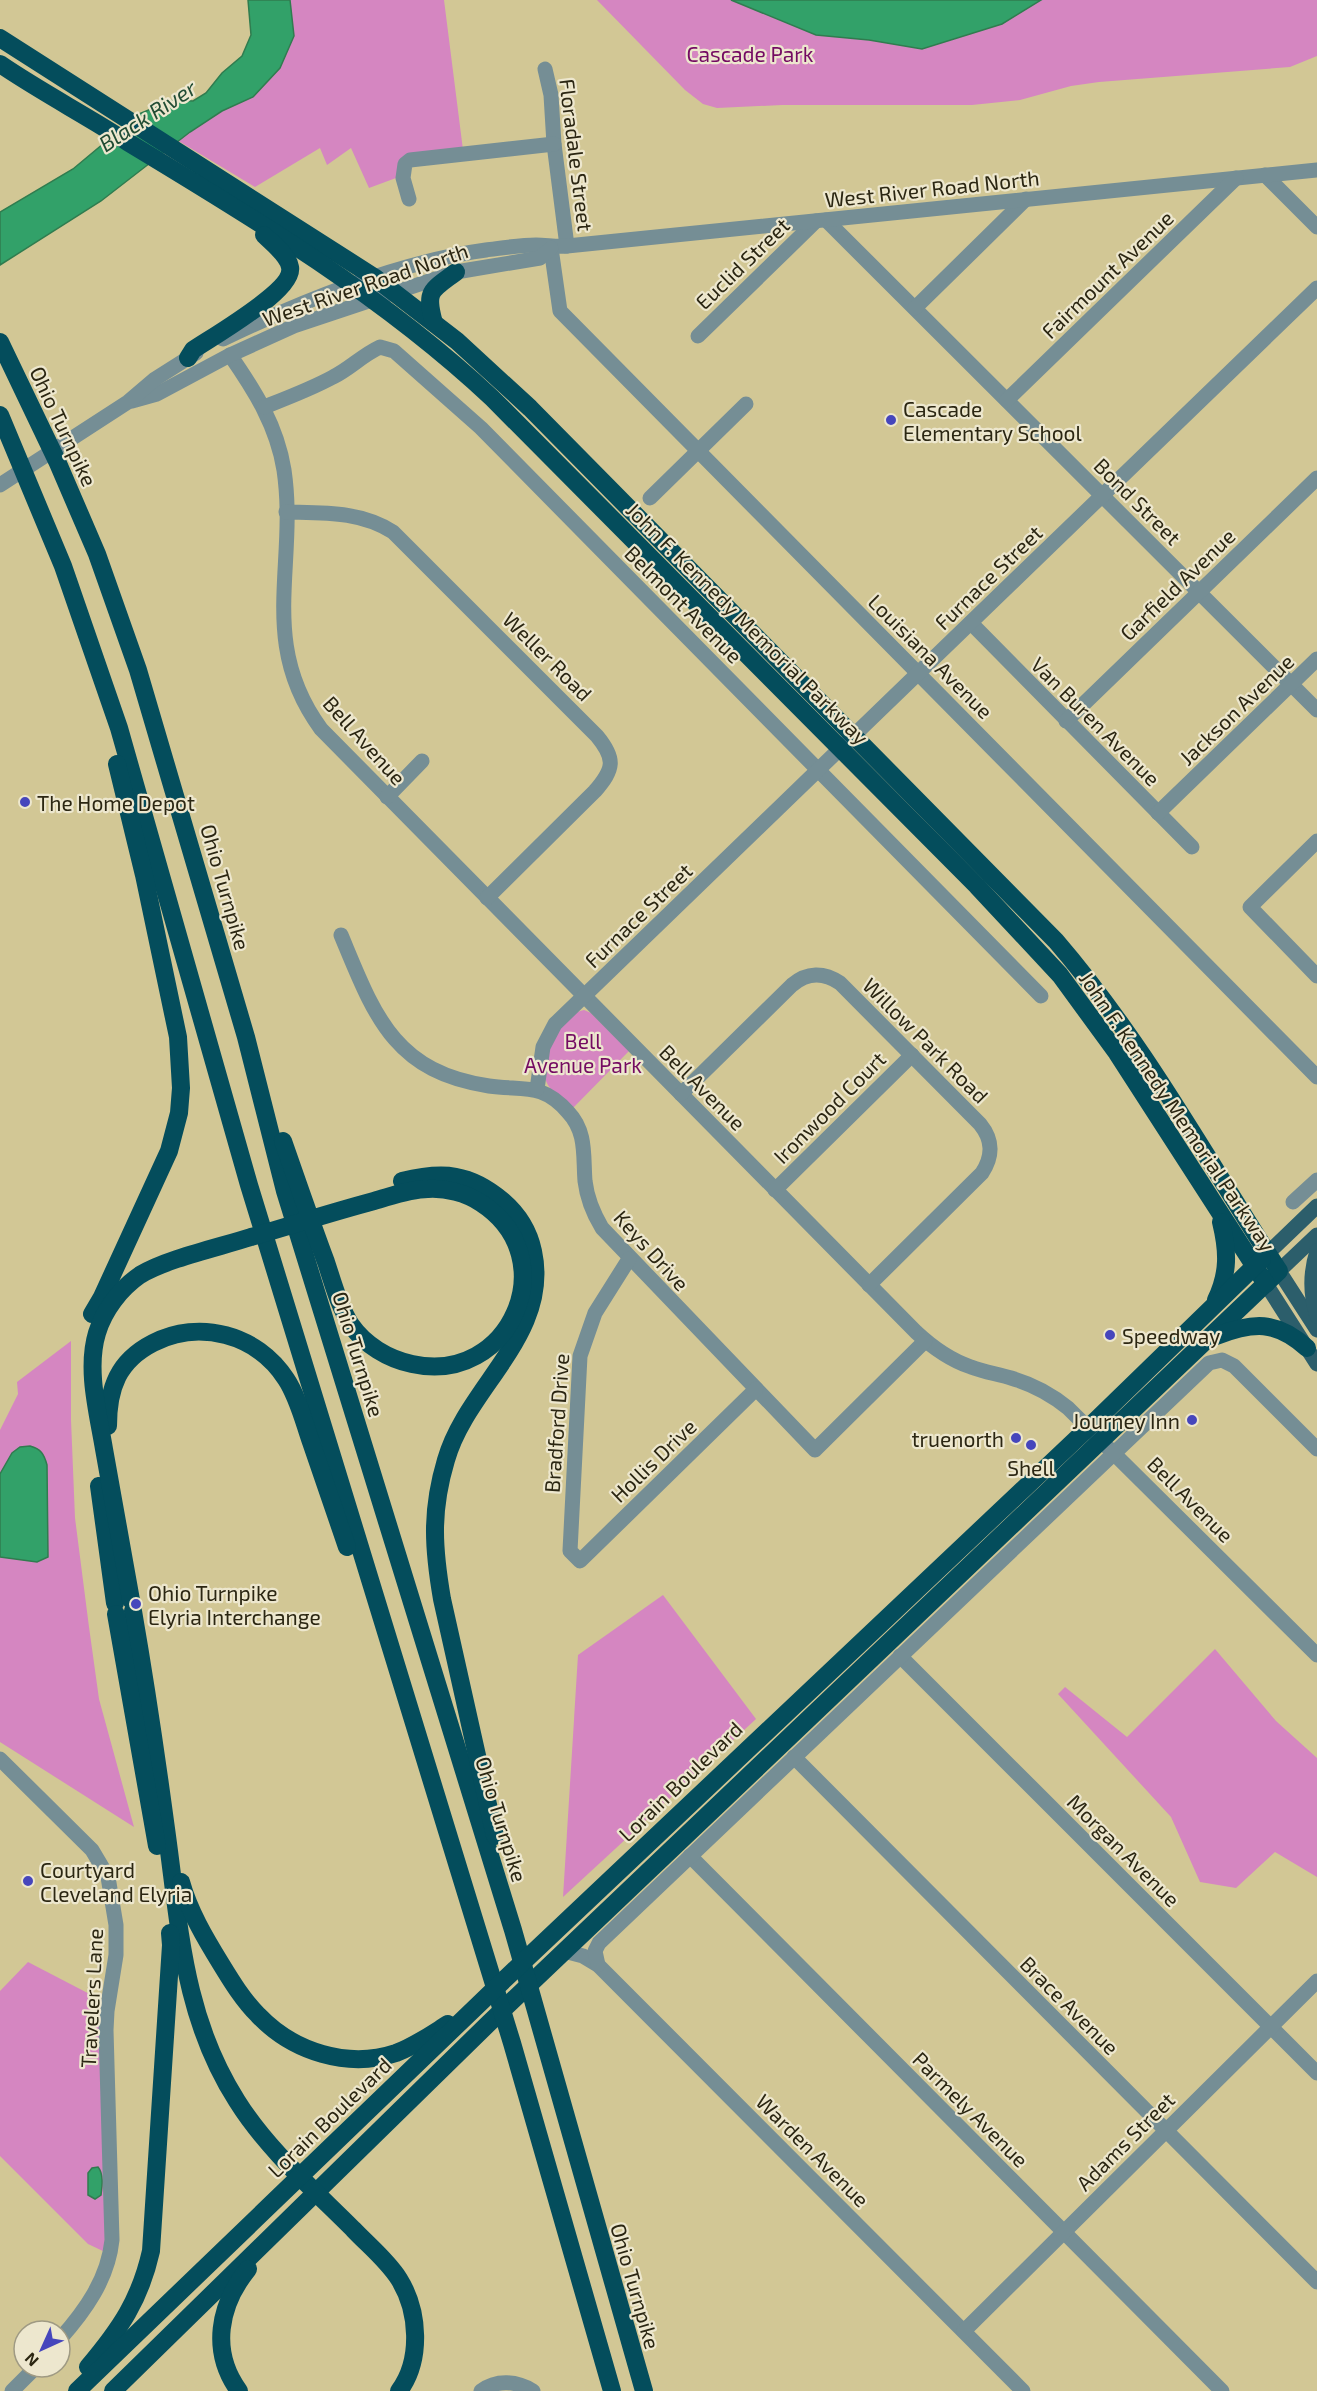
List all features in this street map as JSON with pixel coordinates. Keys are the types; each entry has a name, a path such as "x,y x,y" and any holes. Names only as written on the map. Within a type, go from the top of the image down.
{"highway":[{"name":"John F. Kennedy Memorial Parkway","path":"0,39 374,277 481,361 530,408 1039,922 1073,961 1152,1071 1279,1271"},
{"name":"John F. Kennedy Memorial Parkway","path":"0,64 353,285 447,357 492,398 841,748 1008,918 1060,975 1117,1053 1266,1284"},
{"path":"188,358 193,350 267,299 290,278 289,261 246,216"},
{"path":"434,323 429,304 432,289 456,272"},
{"name":"Ohio Turnpike","path":"0,342 57,461 109,586 159,738 246,1037 285,1191 513,1930 644,2391"},
{"path":"0,415 53,540 119,728 249,1185 512,2043 612,2391"},
{"path":"53,540 111,737 144,875 178,1037 181,1069 179,1113 169,1151 102,1297 93,1310 86,1329 83,1360 124,1607 164,1814 184,1960 200,2026 214,2058 238,2103 271,2151"},
{"path":"246,1037 343,1310 359,1334 369,1344 392,1358 430,1367 469,1360 498,1340 518,1305 524,1282 523,1270 514,1240 508,1228 490,1210 471,1197 455,1191 430,1188 349,1202"},
{"path":"102,1297 134,1266 150,1257 229,1238 349,1202 425,1176 441,1174 473,1181 491,1191 508,1205 522,1223 531,1242 537,1280 531,1309 521,1331 453,1440 436,1497 434,1527 436,1562 442,1599 496,1840 513,1930"},
{"path":"1206,1314 1224,1282 1227,1264 1227,1246 1217,1209"},
{"path":"68,2391 121,2327 146,2272 154,2234 171,1945 93,1369 95,1341 105,1315 120,1293 142,1274 229,1238"},
{"name":"Lorain Boulevard","path":"77,2391 506,1978 1101,1440 1206,1314 1268,1253"},
{"name":"Lorain Boulevard","path":"113,2391 307,2199 564,1951 1279,1271"},
{"path":"1208,1338 1246,1326 1263,1325 1279,1329 1294,1337 1307,1348"},
{"path":"108,1470 108,1411 111,1394 115,1380 132,1356 172,1334 200,1330 240,1340 266,1356 286,1379 293,1394 388,1665 425,1762"},
{"path":"164,1814 184,1893 206,1939 235,1986 259,2016 280,2035 303,2047 352,2060 396,2053 432,2034 506,1978"},
{"path":"171,1945 177,1954 188,2011 208,2063 234,2108 271,2151 330,2212 395,2274 408,2299 414,2325 415,2347 410,2371 399,2391"},
{"path":"239,2391 232,2382 223,2357 220,2328 223,2315 236,2286 307,2199"},
{"path":"330,2212 386,2278 400,2304 406,2331 405,2346 400,2367 387,2391"}],"main road":[{"name":"Lorain Boulevard","path":"1268,1253 1317,1206"},
{"name":"Lorain Boulevard","path":"1279,1271 1317,1235"},
{"path":"1317,1251 1311,1282 1312,1302 1317,1316"},
{"name":"John F. Kennedy Memorial Parkway","path":"1279,1271 1317,1330"},
{"name":"John F. Kennedy Memorial Parkway","path":"1266,1284 1317,1364"}],"street":[{"name":"Floradale Street","path":"545,69 551,95 554,144 567,246"},
{"path":"409,198 403,173 405,164 410,160 554,144"},
{"name":"West River Road North","path":"0,485 129,402 155,378 188,358 265,319 374,277 484,250 537,245 551,248 1317,170"},
{"path":"1265,175 1317,227"},
{"name":"Fairmount Avenue","path":"1007,400 1236,178"},
{"path":"915,308 1026,199"},
{"name":"Bond Street","path":"821,220 915,308 1317,710"},
{"name":"Euclid Street","path":"698,336 821,220"},
{"name":"West River Road North","path":"129,402 157,394 230,355 294,326 456,272 540,258 551,248"},
{"name":"Louisiana Avenue","path":"551,248 560,311 1317,1077"},
{"name":"Furnace Street","path":"537,1089 543,1047 555,1024 1317,288"},
{"name":"Belmont Avenue","path":"264,407 331,379 345,371 364,354 380,347 394,351 481,428 1041,996"},
{"name":"Bell Avenue","path":"230,355 264,407 280,452 286,489 284,635 293,678 305,704 321,729 925,1341 958,1362 1023,1382 1047,1393 1070,1409 1317,1655"},
{"path":"650,498 746,404"},
{"name":"Garfield Avenue","path":"1066,721 1317,478"},
{"name":"Weller Road","path":"286,512 352,515 369,520 393,532 608,749 611,763 607,777 596,791 487,898"},
{"name":"Van Buren Avenue","path":"971,623 1192,847"},
{"name":"Jackson Avenue","path":"1158,813 1317,659"},
{"path":"387,797 422,761"},
{"path":"1317,841 1250,907 1317,976"},
{"path":"341,935 376,1016 408,1052 444,1073 474,1083 537,1089"},
{"name":"Willow Park Road","path":"681,1094 792,985 805,976 814,974 824,975 840,983 912,1055 984,1129 991,1146 990,1156 982,1173 869,1285"},
{"name":"Ironwood Court","path":"775,1190 912,1055"},
{"name":"Keys Drive","path":"537,1089 569,1112 580,1129 585,1148 585,1182 593,1214 607,1235 815,1450 925,1341"},
{"path":"1293,1202 1317,1180"},
{"name":"Bradford Drive","path":"580,1562 570,1551 580,1356 595,1313 629,1259"},
{"name":"Lorain Boulevard","path":"598,1965 595,1951 599,1942 900,1656 1101,1440 1209,1363 1222,1360 1234,1366 1317,1449"},
{"name":"Hollis Drive","path":"580,1562 756,1389"},
{"name":"Morgan Avenue","path":"900,1656 1317,2073"},
{"name":"Brace Avenue","path":"794,1757 1317,2282"},
{"name":"Travelers Lane","path":"0,1759 92,1850 108,1877 116,1925 116,1955 106,2030 112,2240 110,2258 102,2278 88,2303 72,2324"},
{"name":"Parmely Avenue","path":"690,1856 1222,2391"},
{"name":"Warden Avenue","path":"564,1951 583,1956 598,1965 1023,2391"},
{"name":"Adams Street","path":"964,2331 1317,1981"},
{"path":"12,2391 24,2379"},
{"path":"481,2391 510,2382 533,2391"}],"green space":[{"path":"268,0 444,0 463,150 416,153 396,178 369,188 351,148 327,165 320,148 255,187 162,131 225,93"},
{"name":"Cascade Park","path":"597,0 1317,0 1317,56 1290,67 1099,82 1071,86 1020,100 972,105 782,105 717,108 703,104 685,90"},
{"name":"Bell Avenue Park","path":"584,1010 591,1013 629,1051 573,1108 548,1085 545,1072 546,1061 560,1028 576,1013"},
{"path":"71,1341 75,1518 89,1627 99,1699 134,1827 0,1742 0,1430 18,1394 17,1382"},
{"path":"663,1595 756,1719 563,1897 578,1655"},
{"path":"1215,1649 1276,1721 1317,1758 1317,1877 1275,1852 1236,1888 1200,1882 1171,1817 1058,1694 1065,1687 1127,1737"},
{"path":"28,1962 103,2001 105,2252 88,2244 0,2156 0,1991"}],"water":[{"name":"Black River","path":"248,0 290,0 294,36 280,68 253,97 222,111 190,132 101,201 0,265 0,212 73,169 139,114 173,100 193,101 206,93 222,73 242,56 251,35"},
{"path":"731,0 1041,0 1002,24 922,49 869,40 816,35"},
{"path":"30,1446 42,1452 47,1465 48,1557 37,1562 0,1557 0,1474 12,1453 20,1447"},
{"path":"98,2167 102,2177 102,2188 101,2195 95,2199 88,2195 88,2173 92,2168"}],"place":[{"name":"Cascade Elementary School","path":"891,420"},
{"name":"The Home Depot","path":"25,802"},
{"name":"Speedway","path":"1110,1335"},
{"name":"Journey Inn","path":"1192,1420"},
{"name":"truenorth","path":"1016,1438"},
{"name":"Shell","path":"1031,1445"},
{"name":"Ohio Turnpike Elyria Interchange","path":"136,1604"},
{"name":"Courtyard Cleveland Elyria","path":"28,1881"}]}
